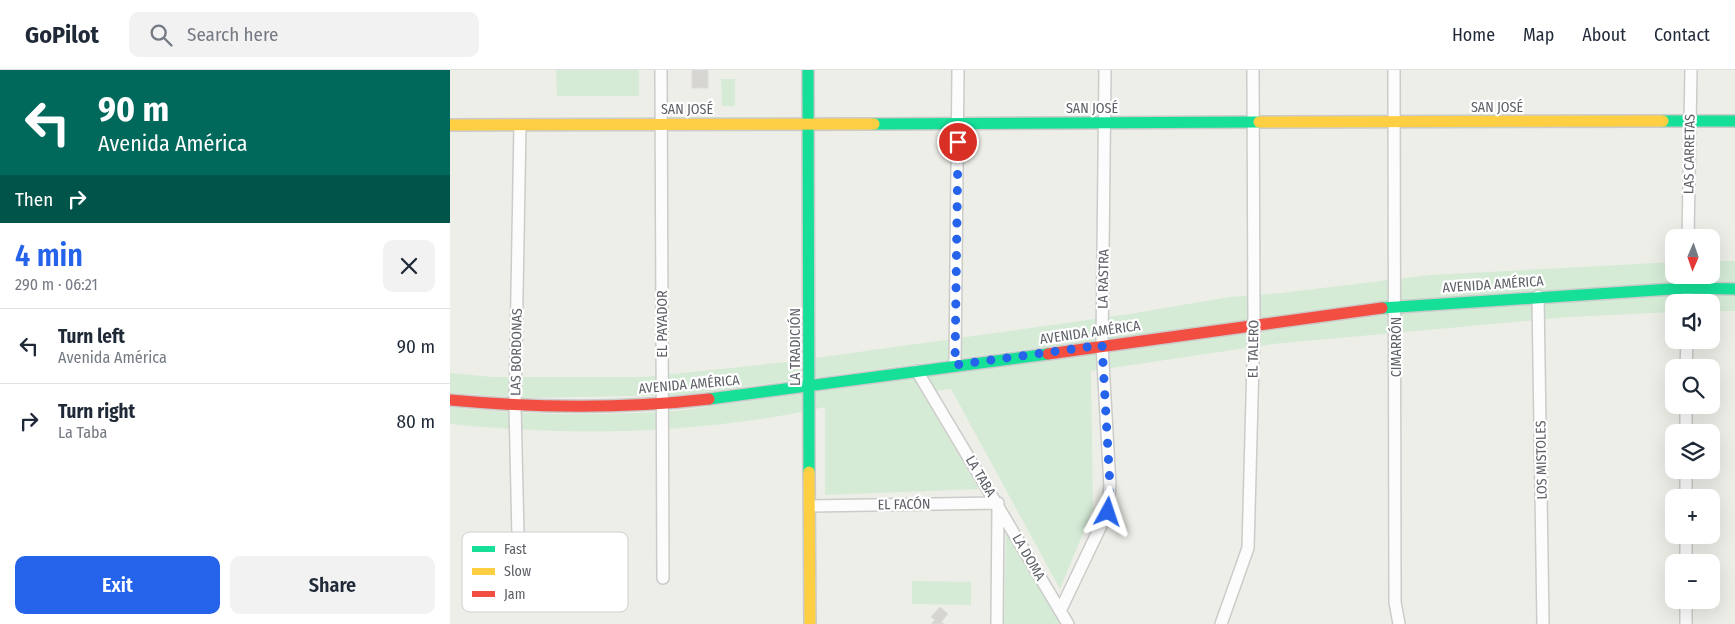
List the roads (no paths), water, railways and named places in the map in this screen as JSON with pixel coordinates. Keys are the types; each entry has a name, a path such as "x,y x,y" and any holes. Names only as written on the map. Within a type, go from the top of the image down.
{"street":[{"name":"EL PAYADOR","path":"661,70 663,578"},
{"name":"LA TRADICIÓN","path":"808,70 810,624"},
{"path":"955,365 958,70"},
{"name":"LA RASTRA","path":"1060,611 1108,512 1110,486 1102,345 1105,70"},
{"name":"EL TALERO","path":"1221,624 1248,548 1254,324 1253,70"},
{"name":"CIMARRÓN","path":"1394,70 1396,306 1395,602 1399,624"},
{"name":"LAS CARRETAS","path":"1688,229 1691,70"},
{"name":"SAN JOSÉ","path":"450,125 1735,121"},
{"name":"LAS BORDONAS","path":"518,532 515,406 520,125"},
{"path":"1687,284 1687,294"},
{"name":"AVENIDA AMÉRICA","path":"450,400 515,406 663,404 810,387 955,365 1396,306 1687,288 1735,289"},
{"name":"LOS MISTOLES","path":"1538,296 1543,624"},
{"name":"LA TABA","path":"918,371 998,503 997,624"},
{"name":"LA DOMA","path":"998,503 1060,611"},
{"name":"EL FACÓN","path":"810,506 998,503"},
{"path":"1686,609 1686,624"},
{"path":"1060,611 1068,624"}]}
